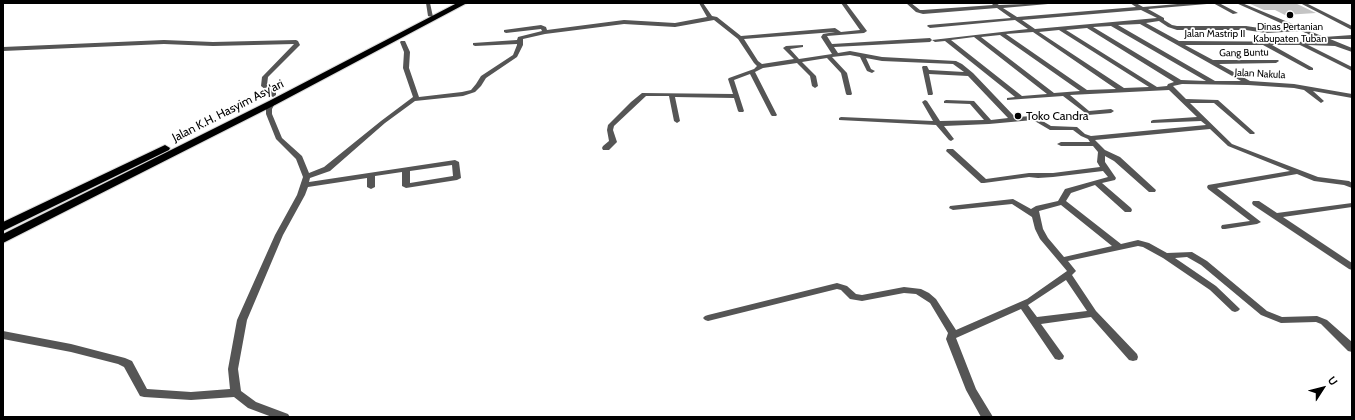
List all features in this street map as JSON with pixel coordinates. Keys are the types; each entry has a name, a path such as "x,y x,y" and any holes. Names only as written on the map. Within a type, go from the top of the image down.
{"highway":[{"name":"Jalan K.H. Hasyim Asy'ari","path":"3,239 175,152 455,3"},
{"name":"Jalan K.H. Hasyim Asy'ari","path":"3,228 273,99 463,3"},
{"path":"84,188 80,192 81,193 88,191 155,157 175,152"},
{"path":"3,233 72,199 78,199 71,205"}],"street":[{"path":"428,3 431,16"},
{"path":"701,3 710,18"},
{"path":"836,55 824,36 864,31 843,3"},
{"path":"908,3 922,12 995,5 1048,3"},
{"path":"936,3 946,10"},
{"path":"963,3 970,8"},
{"path":"1132,3 1160,18 1170,26 1177,28 1246,28 1266,31 1303,30"},
{"path":"930,26 1207,3"},
{"path":"1215,3 1235,13"},
{"path":"1238,3 1352,50"},
{"path":"1302,3 1352,28"},
{"path":"995,5 1122,90"},
{"path":"475,44 520,40 545,32 630,22 681,24 715,18 740,38 756,62 761,66"},
{"path":"830,46 946,39 1161,20"},
{"path":"1141,22 1248,83"},
{"path":"1343,23 1352,23"},
{"path":"1113,25 1213,82"},
{"path":"506,31 541,26 544,28 545,32"},
{"path":"1089,27 1179,82"},
{"path":"1060,29 1155,88"},
{"path":"306,181 327,169 383,122 416,98 470,93 479,85 483,77 515,56 520,40 516,30"},
{"path":"740,38 835,30 840,34"},
{"path":"1001,33 1086,92"},
{"path":"976,36 1053,95"},
{"path":"1323,38 1352,37"},
{"path":"946,39 1020,97"},
{"path":"3,49 164,42 224,44 296,42 297,45 265,77 264,86 273,92 273,99 269,109 269,114 279,139 299,158 306,181 301,195 279,235 242,320 233,369 236,393"},
{"path":"403,42 407,52 406,68 416,98"},
{"name":"Jalan Mastrip II","path":"1179,43 1336,44"},
{"path":"1262,43 1311,69"},
{"path":"1301,44 1352,69"},
{"path":"801,46 786,48 813,76 815,86"},
{"path":"741,111 731,79 761,66 850,53 882,59 954,62 971,74 1013,119"},
{"path":"862,55 869,70 872,71"},
{"path":"828,56 844,73 849,94"},
{"path":"924,60 930,94"},
{"name":"Gang Buntu","path":"1212,62 1276,61"},
{"path":"751,71 774,115"},
{"path":"926,72 971,74"},
{"path":"1171,88 1171,84 1179,82"},
{"name":"Jalan Nakula","path":"1179,82 1248,83 1307,88 1352,96"},
{"path":"1008,99 1086,92 1171,88 1225,142 1233,147 1297,172 1325,181 1350,184"},
{"path":"1307,88 1321,101"},
{"path":"606,148 613,142 610,127 641,95 652,93 672,95 736,96"},
{"path":"1064,94 1088,113 1111,111"},
{"path":"672,95 677,121"},
{"path":"1184,101 1216,101 1252,133"},
{"path":"925,102 938,124 951,139"},
{"path":"946,102 972,102 989,122"},
{"path":"841,119 938,124 1034,118 1050,128 1074,128 1083,136 1092,141 1102,152 1117,159 1152,190"},
{"path":"1153,122 1202,119"},
{"path":"1060,144 1210,127"},
{"path":"950,151 984,181 1029,175 1053,175 1106,168"},
{"path":"1062,202 1065,193 1068,191 1112,178 1101,162 1102,152"},
{"path":"306,181 371,174 406,169 455,162 457,178 406,186 406,169"},
{"path":"1225,227 1257,222 1211,187 1297,172"},
{"path":"370,187 371,174"},
{"path":"1097,183 1128,210"},
{"path":"953,208 1013,201 1036,216"},
{"path":"953,334 1023,305 1072,271 1044,240 1039,229 1036,216 1036,209 1062,202"},
{"path":"1062,202 1118,247"},
{"path":"1256,203 1352,267"},
{"path":"1276,216 1352,205"},
{"path":"1062,260 1138,243 1166,256 1213,288 1235,309"},
{"path":"1166,256 1190,254 1204,263 1264,314 1281,320 1317,318 1324,322 1352,348"},
{"path":"1067,274 1093,313 1133,357"},
{"path":"708,318 837,286 844,288 853,297 862,298 904,290 918,291 933,301 953,334 951,339 968,384 987,417"},
{"path":"1023,305 1036,321 1059,356"},
{"path":"1036,321 1093,313"},
{"path":"3,335 71,348 121,361 128,364 144,393 191,396 236,393 252,405 284,417"}],"building":[{"path":"1248,3 1295,3 1316,13 1285,15 1275,10 1264,10"}],"place":[{"name":"Dinas Pertanian Kabupaten Tuban","path":"1290,15"},
{"name":"Toko Candra","path":"1018,116"}]}
